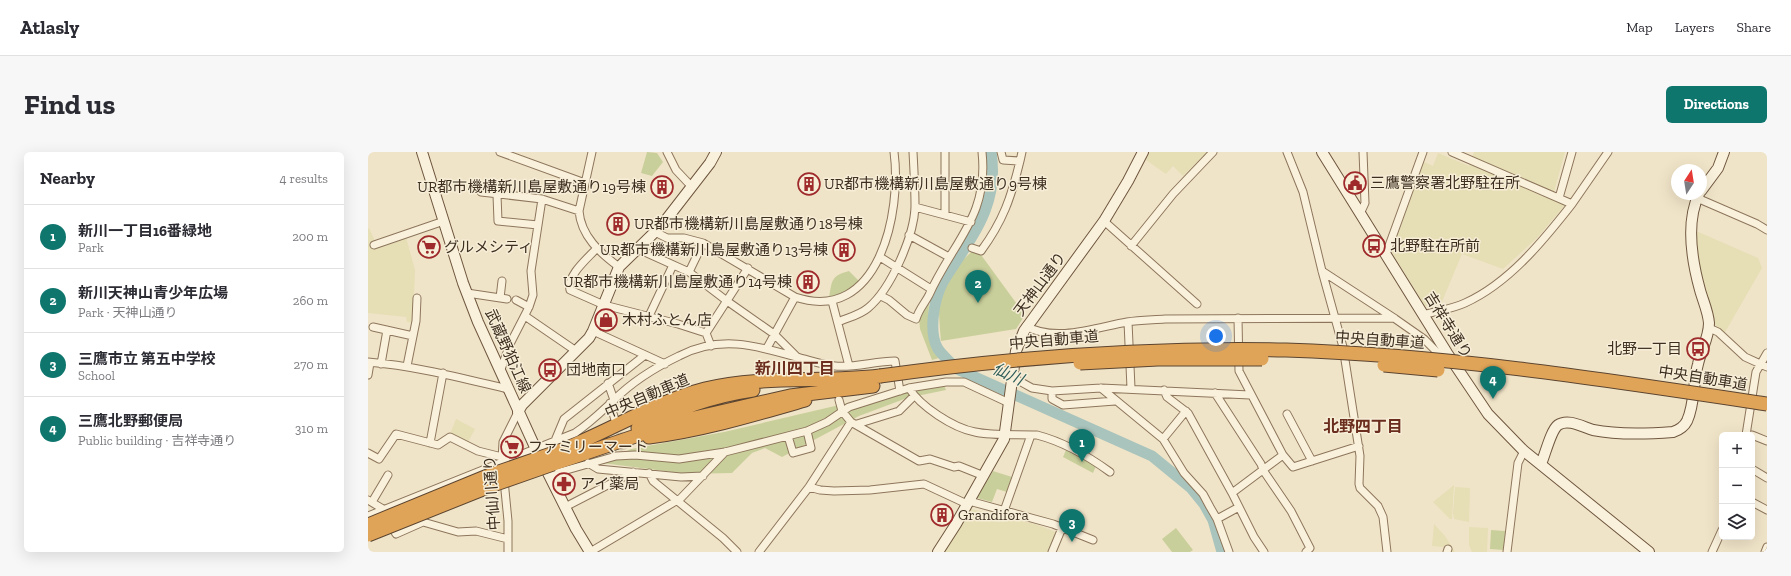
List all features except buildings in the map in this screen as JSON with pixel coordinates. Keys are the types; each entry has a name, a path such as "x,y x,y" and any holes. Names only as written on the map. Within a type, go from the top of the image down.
{"highway":[{"name":"中央自動車道","path":"855,388 882,380 991,361 1110,352 1168,350 1289,350 1414,358 1649,386 1767,404"},
{"name":"中央自動車道","path":"368,535 486,488 552,459 593,437 664,403 705,389 746,383 882,380 1072,363 1222,358 1349,362 1565,383 1767,412"},
{"path":"600,447 655,418 702,400 754,390 855,388"},
{"path":"600,447 706,427 753,416 816,397 855,388"},
{"name":"中央自動車道","path":"368,525 490,476 600,447"}],"street":[{"name":"武蔵野狛江線","path":"422,152 478,322 518,412 537,450 552,459 564,507 590,552"},
{"path":"500,152 510,154 585,183"},
{"path":"592,152 579,211 582,226 596,249 619,268"},
{"path":"667,152 676,170 692,187"},
{"path":"518,412 522,404 576,351 594,331 619,268 655,232 692,187 716,152"},
{"path":"655,232 666,238 684,238 703,243 748,268 766,281 795,297 809,302 832,302 842,298 854,290 880,257 894,208 896,180 894,152"},
{"path":"838,322 867,309 881,296 896,268 909,235 915,207 913,152"},
{"path":"945,152 945,215"},
{"path":"881,296 889,300 907,315 916,319 949,257 971,222 978,205 983,187 984,169 982,152"},
{"path":"1001,152 1003,160 1020,161"},
{"path":"972,248 981,251 997,229 1013,189 1022,152"},
{"name":"天神山通り","path":"938,552 1000,448 1005,433 1011,381 1018,346 1026,326 1076,261 1104,221 1128,181 1143,152"},
{"path":"1132,246 1169,199 1213,152"},
{"path":"1288,152 1302,192 1343,347 1359,446 1359,484 1360,488 1378,506 1383,517 1387,552"},
{"name":"吉祥寺通り","path":"1322,152 1447,354 1480,404 1495,423 1524,451 1649,552"},
{"path":"1360,214 1365,202 1362,152"},
{"path":"1386,254 1423,152"},
{"path":"1452,152 1572,204"},
{"path":"1559,198 1572,152"},
{"path":"1424,315 1464,303 1504,278 1553,228 1572,204 1608,152"},
{"path":"1707,183 1718,168 1724,152"},
{"path":"481,192 542,200 579,211"},
{"path":"496,195 498,221 538,225"},
{"path":"1707,198 1767,230"},
{"path":"500,372 510,344 525,316 533,295 531,271 542,200"},
{"path":"1541,464 1554,430 1563,423 1569,423 1596,430 1616,432 1666,433 1682,428 1689,415 1698,364 1709,328 1706,309 1696,274 1692,244 1692,218 1697,200"},
{"path":"915,207 971,222"},
{"path":"374,245 444,221"},
{"path":"1104,221 1197,304"},
{"path":"909,235 949,257"},
{"path":"689,272 703,243"},
{"path":"596,249 579,267 569,287 573,292 604,305 649,316 706,333"},
{"path":"638,249 689,272 774,334 797,357"},
{"path":"880,257 931,289"},
{"path":"649,316 673,265"},
{"path":"706,333 748,268"},
{"path":"1322,271 1424,339 1437,352 1447,354"},
{"path":"467,292 504,298 502,281"},
{"path":"767,348 795,297"},
{"path":"407,366 413,336 417,298"},
{"path":"516,300 529,307"},
{"path":"832,302 849,366"},
{"path":"525,316 576,351"},
{"path":"1026,326 1050,333 1090,331 1128,322 1187,318 1394,318"},
{"path":"1238,318 1238,371 1283,455 1293,467 1359,446"},
{"path":"1128,322 1131,388"},
{"path":"373,327 413,336"},
{"path":"1709,328 1718,332 1740,353 1767,367"},
{"path":"381,364 387,330"},
{"path":"594,331 665,364"},
{"path":"706,333 711,346"},
{"path":"552,459 575,433 589,424 612,401 637,381 665,364 689,352 728,342 767,348 834,366 895,362 900,391"},
{"path":"1749,432 1751,393 1759,364 1767,353"},
{"path":"552,459 564,419 645,354"},
{"path":"368,375 369,362 407,366 443,373 508,390"},
{"path":"834,366 835,376"},
{"path":"430,444 443,373"},
{"path":"1011,381 1032,388 1052,391 1131,388 1250,395"},
{"path":"368,516 502,460 537,450 552,459 588,463 624,452 679,459 725,452 807,431 827,422 842,411 870,399 909,388 946,382 964,382 1009,401"},
{"path":"608,383 615,420"},
{"path":"909,388 914,396 934,412 959,427 976,432 1045,437 1085,454 1110,472"},
{"path":"1101,388 1163,439 1184,473 1203,494 1217,519 1229,552"},
{"path":"1164,390 1167,397 1186,411 1232,493 1254,537 1264,552"},
{"path":"1052,391 1052,400 1063,405 1115,401"},
{"path":"1215,393 1261,464 1263,470 1291,511 1310,548 1306,552"},
{"path":"760,552 809,487 854,423 899,411 914,396"},
{"path":"839,400 842,411 854,423 884,442 919,461 930,459 954,467 959,466 984,476"},
{"path":"1163,439 1186,411"},
{"name":"中仙川通り","path":"508,552 502,460 503,442 518,412"},
{"path":"1287,414 1312,461"},
{"path":"788,436 793,453 803,451 812,447 807,431"},
{"path":"368,453 379,460 396,434 438,445 450,437 478,451 502,460"},
{"path":"1004,511 1031,435"},
{"path":"1755,436 1767,440"},
{"path":"1507,552 1518,463 1524,451"},
{"path":"590,552 677,500 703,476 725,452"},
{"path":"1232,493 1283,455"},
{"path":"588,463 594,468 681,477 703,476"},
{"path":"1755,471 1767,478"},
{"path":"564,507 633,472"},
{"path":"648,473 653,481 735,551"},
{"path":"388,475 370,501 383,509 396,534 423,522 458,532 476,532 508,539"},
{"path":"809,487 820,490 834,491 870,490 924,484 968,503 1004,511 1062,528 1093,540"},
{"path":"1755,504 1767,510"},
{"path":"1217,519 1239,507"},
{"path":"1052,552 1062,528"},
{"path":"1712,552 1719,537"},
{"path":"1765,552 1767,547"}],"shaded area":[{"path":"1149,152 1207,152 1183,176 1173,166 1166,174 1146,160"},
{"path":"1474,152 1565,152 1552,199 1565,205 1537,238 1503,269 1462,254 1441,304 1425,306 1391,251 1422,161 1433,166 1438,153 1469,166"},
{"path":"369,228 375,241 370,244 372,249 406,237 415,270 413,323 407,322 406,317 368,313"},
{"path":"1694,230 1758,258 1762,268 1724,334 1713,323 1700,274"},
{"path":"456,419 475,429 468,442 450,434"},
{"path":"1454,485 1452,519 1450,519 1433,502"},
{"path":"1455,487 1470,488 1469,522 1454,519"},
{"path":"971,509 1035,524 1056,532 1048,552 945,552"},
{"path":"1434,524 1445,536 1455,552 1451,552 1451,548 1432,546"},
{"path":"1469,527 1488,528 1487,552 1472,552 1469,545"}],"green space":[{"path":"647,152 657,153 663,162 652,176 641,173"},
{"path":"976,248 1025,315 1016,329 941,341 939,309 943,285 951,273"},
{"path":"849,271 859,281 843,295 829,298 833,280 839,275"},
{"path":"929,300 928,331 939,358 932,360 920,329 919,319"},
{"path":"942,381 946,390 907,398 859,416 782,457 765,448 752,453 732,473 688,474 602,463 631,449 724,432"},
{"path":"1066,450 1085,458 1096,466 1093,473 1063,457"},
{"path":"993,471 1012,477 1007,492 997,489 992,502 977,498"},
{"path":"1176,528 1193,550 1190,552 1172,552 1162,539"},
{"path":"1491,530 1505,531 1504,550 1490,549"}],"waterway":[{"name":"仙川","path":"991,152 993,172 987,206 972,237 943,282 937,297 933,316 933,334 938,349 957,369 1152,456 1191,488 1204,504 1213,520 1222,552"}],"tunnel":[{"path":"616,423 624,450"}],"place":[{"name":"三鷹警察署北野駐在所","path":"1355,183"},
{"name":"UR都市機構新川島屋敷通り9号棟","path":"809,184"},
{"name":"UR都市機構新川島屋敷通り19号棟","path":"662,187"},
{"name":"UR都市機構新川島屋敷通り18号棟","path":"618,224"},
{"name":"北野駐在所前","path":"1374,246"},
{"name":"グルメシティ","path":"429,247"},
{"name":"UR都市機構新川島屋敷通り13号棟","path":"844,250"},
{"name":"UR都市機構新川島屋敷通り14号棟","path":"808,282"},
{"name":"新川天神山青少年広場","path":"978,303"},
{"name":"木村ふとん店","path":"606,320"},
{"name":"北野一丁目","path":"1698,349"},
{"name":"団地南口","path":"550,370"},
{"name":"三鷹北野郵便局","path":"1493,399"},
{"name":"ファミリーマート","path":"512,447"},
{"name":"新川一丁目16番緑地","path":"1082,462"},
{"name":"アイ薬局","path":"564,484"},
{"name":"Grandifora","path":"942,515"},
{"name":"三鷹市立 第五中学校","path":"1072,542"}],"district":[{"name":"新川四丁目","path":"795,368"},
{"name":"北野四丁目","path":"1363,426"}]}
